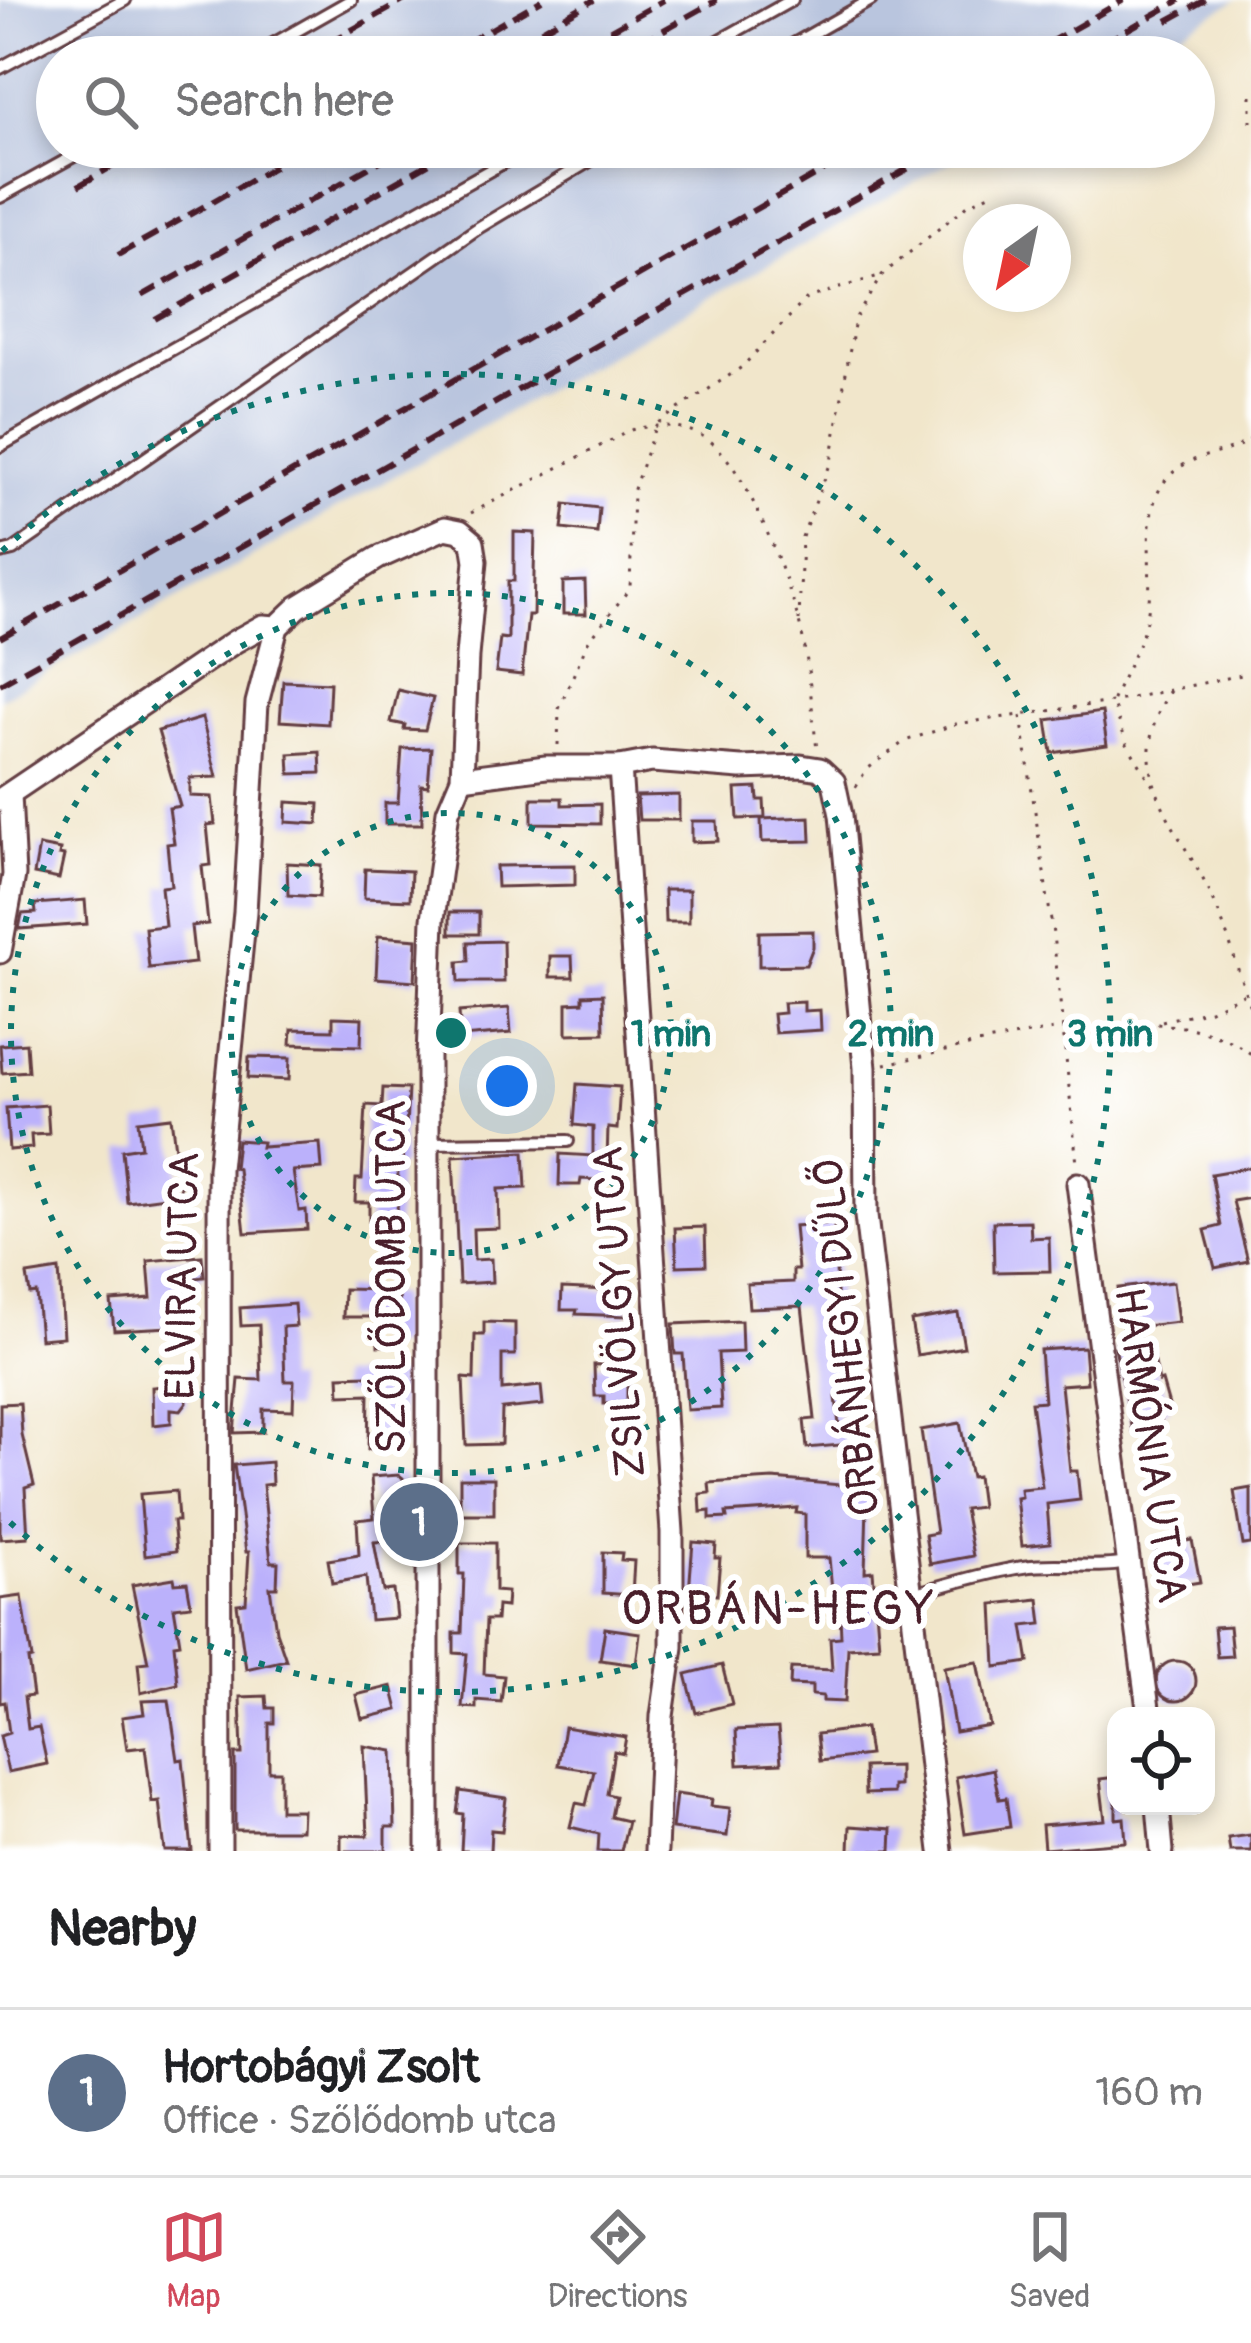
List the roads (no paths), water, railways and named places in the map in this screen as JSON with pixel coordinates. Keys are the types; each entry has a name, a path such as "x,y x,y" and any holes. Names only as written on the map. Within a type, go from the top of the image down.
{"street":[{"name":"SZŐLŐDOMB UTCA","path":"277,627 298,607 378,558 445,528 473,542 476,561 466,656 462,778 448,811 434,919 428,1851"},
{"path":"0,952 14,875 5,797 234,642 262,626 277,627"},
{"name":"ELVIRA UTCA","path":"220,1851 219,1169 245,911 257,704 277,627"},
{"name":"ORBÁNHEGYI DŰLŐ","path":"620,766 652,761 820,769 834,782 865,1068 866,1216 941,1851"},
{"path":"462,778 558,767 620,766"},
{"name":"ZSILVÖLGY UTCA","path":"620,766 673,1532 672,1647 662,1716 656,1851"},
{"name":"HARMÓNIA UTCA","path":"1078,1184 1148,1707"},
{"path":"1159,1815 1162,1851"}],"lane":[{"path":"59,36 125,0"},
{"path":"287,36 351,0"},
{"path":"728,36 792,0"},
{"path":"808,36 872,0"},
{"path":"0,68 36,48"},
{"path":"0,197 52,168"},
{"path":"0,446 494,168"},
{"path":"0,553 13,550 478,228 578,168"},
{"path":"429,1143 568,1141"},
{"path":"912,1594 1022,1567 1070,1563 1102,1568 1127,1563"}],"railway":[{"path":"341,36 405,0"},
{"path":"479,36 542,0"},
{"path":"531,36 594,0"},
{"path":"600,36 664,0"},
{"path":"653,36 717,0"},
{"path":"1061,36 1124,0"},
{"path":"1116,36 1180,0"},
{"path":"1167,21 1205,0"},
{"path":"78,186 109,168"},
{"path":"118,255 272,168"},
{"path":"142,296 368,168"},
{"path":"155,319 421,168"},
{"path":"0,638 828,168"},
{"path":"0,684 909,168"}],"place":[{"name":"Hortobágyi Zsolt","path":"419,1522"}],"district":[{"name":"ORBÁN-HEGY","path":"779,1607"}]}
